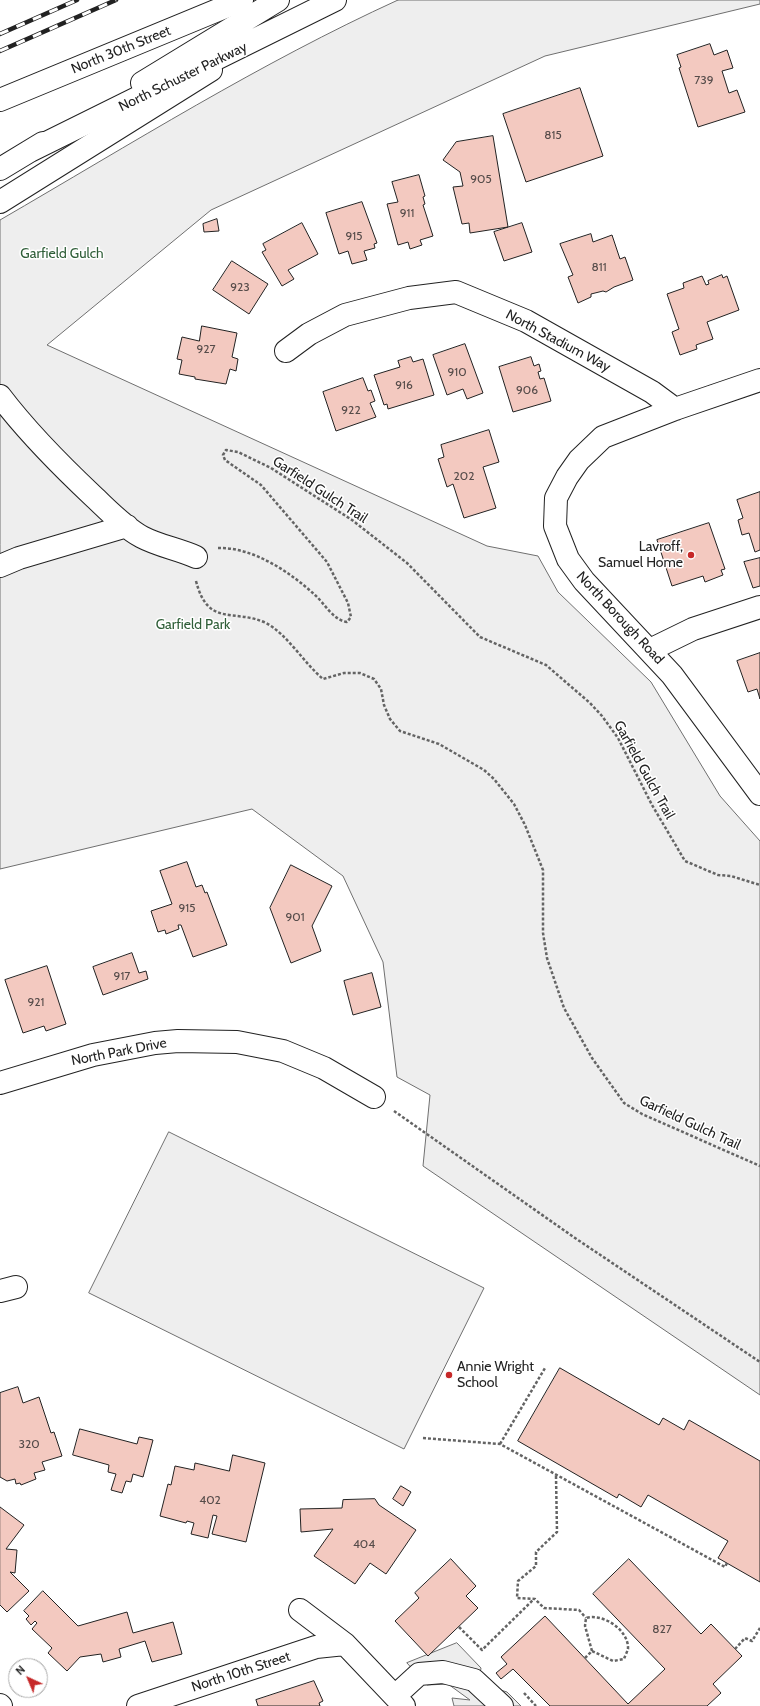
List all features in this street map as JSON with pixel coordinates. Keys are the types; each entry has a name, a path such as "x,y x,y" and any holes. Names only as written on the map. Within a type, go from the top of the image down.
{"main road":[{"name":"North 30th Street","path":"0,100 242,0"},
{"name":"North Schuster Parkway","path":"0,168 278,0"},
{"name":"North Schuster Parkway","path":"30,151 270,34 335,0"},
{"path":"0,202 270,34"},
{"name":"North Stadium Way","path":"286,351 309,334 345,315 409,298 456,292 526,321 652,392 675,408"},
{"path":"675,408 760,380"},
{"path":"0,396 31,435 54,460 127,526 141,536 158,544 181,550 196,557"},
{"name":"North Borough Road","path":"675,408 603,437 579,460 567,477 556,498 554,526 568,559 596,595 650,650 672,676 760,794"},
{"path":"0,566 18,558 127,526"},
{"path":"650,650 693,629 760,607"},
{"name":"North Park Drive","path":"0,1083 93,1055 155,1043 178,1041 237,1042 283,1051 324,1068 374,1097"},
{"path":"300,1610 345,1644 399,1701 420,1674 443,1672 474,1680 502,1706"},
{"name":"North 10th Street","path":"138,1706 316,1647 345,1644"}],"path":[{"name":"Garfield Gulch Trail","path":"760,885 731,876 718,875 685,860 652,805 618,738 602,716 590,703 546,665 480,637 407,563 341,513 282,474 238,452 226,450 223,455 225,460 261,484 327,562 348,603 351,617 347,622 343,621 333,614 316,596 295,578 247,552 231,548 215,548 202,552 196,557 194,566 200,597 209,608 226,616 248,618 266,623 280,634 310,668 323,679 344,673 360,673 374,679 381,689 384,704 390,718 400,731 439,744 484,770 494,779 514,804 525,825 543,870 543,933 547,958 564,1008 592,1058 624,1103 642,1114 760,1166"},
{"path":"374,1097 575,1238 760,1362"},
{"path":"500,1444 545,1368"},
{"path":"423,1438 500,1444 556,1476 725,1567 727,1563"},
{"path":"556,1476 557,1532 536,1552 536,1566 518,1581 517,1598 535,1599 544,1608 579,1610 586,1618 585,1626 592,1651 613,1661 624,1659 628,1649 624,1638 615,1625 607,1620 592,1616 586,1618"},
{"path":"459,1627 482,1650 535,1599"},
{"path":"735,1649 745,1638 752,1641 760,1628"},
{"path":"586,1658 592,1651"}],"green space":[{"name":"Garfield Park","path":"398,0 760,0 760,4 545,56 211,210 47,345 487,546 538,556 558,592 651,682 720,796 760,841 760,1395 423,1166 430,1095 397,1077 383,962 343,876 252,809 0,869 0,220 246,77 347,24"},
{"path":"169,1132 484,1288 404,1449 89,1293"}],"shaded area":[{"path":"457,1643 481,1668 480,1674 494,1688 507,1692 521,1706 454,1706 452,1698 470,1700 448,1684 427,1685 407,1663"}],"building":[{"path":"710,44 714,55 727,50 733,68 722,71 729,93 737,90 745,112 698,127 679,68 681,67 677,55"},
{"path":"580,88 603,156 526,182 503,114"},
{"path":"493,136 508,227 470,233 469,223 462,224 453,187 463,186 460,172 443,160 456,142"},
{"path":"419,175 425,196 423,197 425,204 423,205 433,236 420,240 422,245 410,249 408,242 398,245 387,204 398,202 392,182"},
{"path":"362,202 377,243 374,244 375,248 364,251 367,260 352,264 348,251 339,254 326,213"},
{"path":"217,219 219,231 204,232 203,224"},
{"path":"302,223 318,254 288,270 294,279 282,286 262,252 266,250 263,244"},
{"path":"522,223 532,252 504,261 494,232"},
{"path":"591,234 593,242 612,235 620,259 625,257 633,280 614,287 606,292 603,291 591,294 591,297 578,303 568,277 573,275 560,244"},
{"path":"232,261 268,284 249,314 213,290"},
{"path":"722,275 723,278 727,276 739,310 707,322 713,339 696,345 697,349 680,355 672,332 679,329 667,294 684,288 683,283 702,276 706,285 709,284 708,281"},
{"path":"202,326 237,333 232,357 238,359 236,371 230,369 226,384 195,379 195,377 179,374 182,360 177,359 182,337 199,341"},
{"path":"465,344 483,393 467,399 463,389 447,395 433,355"},
{"path":"411,357 413,362 423,359 434,395 388,409 387,404 384,405 374,375 400,367 398,361"},
{"path":"531,357 534,366 539,364 541,371 538,372 540,379 544,378 551,401 513,412 499,367"},
{"path":"363,378 368,391 371,390 375,401 370,403 376,417 336,431 323,392"},
{"path":"489,430 499,462 483,467 496,508 464,518 453,484 447,487 438,459 444,457 441,445"},
{"path":"760,492 760,550 755,552 749,533 742,535 738,520 743,518 737,500"},
{"name":"Lavroff, Samuel Home","path":"709,523 725,569 721,570 723,575 705,582 703,576 672,586 657,540"},
{"path":"760,558 760,586 753,588 744,562"},
{"path":"760,653 760,699 757,689 748,692 737,661"},
{"path":"187,862 196,887 202,885 205,893 207,892 227,945 193,957 181,925 178,925 179,929 166,934 165,930 158,932 151,911 172,904 160,871"},
{"path":"291,865 332,886 312,926 321,951 291,963 270,908"},
{"path":"132,953 139,973 146,971 148,979 103,995 93,967"},
{"path":"47,966 66,1024 46,1031 44,1026 23,1033 5,980"},
{"path":"372,973 381,1007 353,1015 344,981"},
{"path":"560,1368 659,1425 663,1418 684,1430 689,1420 760,1461 760,1582 718,1558 728,1541 648,1495 641,1507 619,1494 617,1498 518,1441"},
{"path":"18,1387 23,1403 39,1397 51,1433 54,1432 62,1456 42,1462 45,1470 34,1473 36,1479 21,1485 20,1483 16,1484 15,1479 7,1481 0,1477 0,1393"},
{"path":"80,1429 137,1444 139,1437 153,1440 143,1477 133,1474 131,1482 126,1481 122,1493 111,1490 116,1474 108,1472 109,1465 73,1455"},
{"path":"233,1455 265,1463 246,1542 212,1534 217,1516 213,1515 208,1538 191,1534 194,1523 187,1521 186,1523 160,1516 168,1484 171,1485 175,1466 194,1470 195,1463 229,1471"},
{"path":"401,1486 411,1492 403,1506 393,1499"},
{"path":"375,1499 379,1505 416,1530 386,1574 370,1563 355,1584 314,1556 333,1529 301,1532 300,1509 342,1508 343,1500"},
{"path":"0,1507 24,1525 6,1549 17,1550 15,1573 10,1572 29,1591 7,1612 0,1605"},
{"path":"451,1559 476,1586 466,1596 478,1608 428,1656 395,1621 419,1598 415,1593"},
{"path":"629,1559 701,1634 711,1624 742,1656 713,1684 721,1693 707,1706 550,1706 513,1669 501,1679 496,1673 507,1664 501,1657 545,1616 628,1704 665,1669 593,1594"},
{"path":"43,1591 78,1626 127,1612 133,1633 173,1622 182,1654 152,1662 145,1641 119,1649 121,1657 103,1662 101,1654 80,1657 67,1671 48,1653 52,1648 32,1629 37,1623 35,1621 31,1625 26,1619 29,1616 24,1611"},
{"path":"314,1681 323,1701 319,1703 320,1706 258,1706 256,1700"}],"railway":[{"path":"0,34 77,0"},
{"path":"0,51 116,0"}],"place":[{"name":"Lavroff, Samuel Home","path":"691,555"},
{"name":"Annie Wright School","path":"449,1375"}],"park label":[{"name":"Garfield Gulch","path":"62,254"}]}
